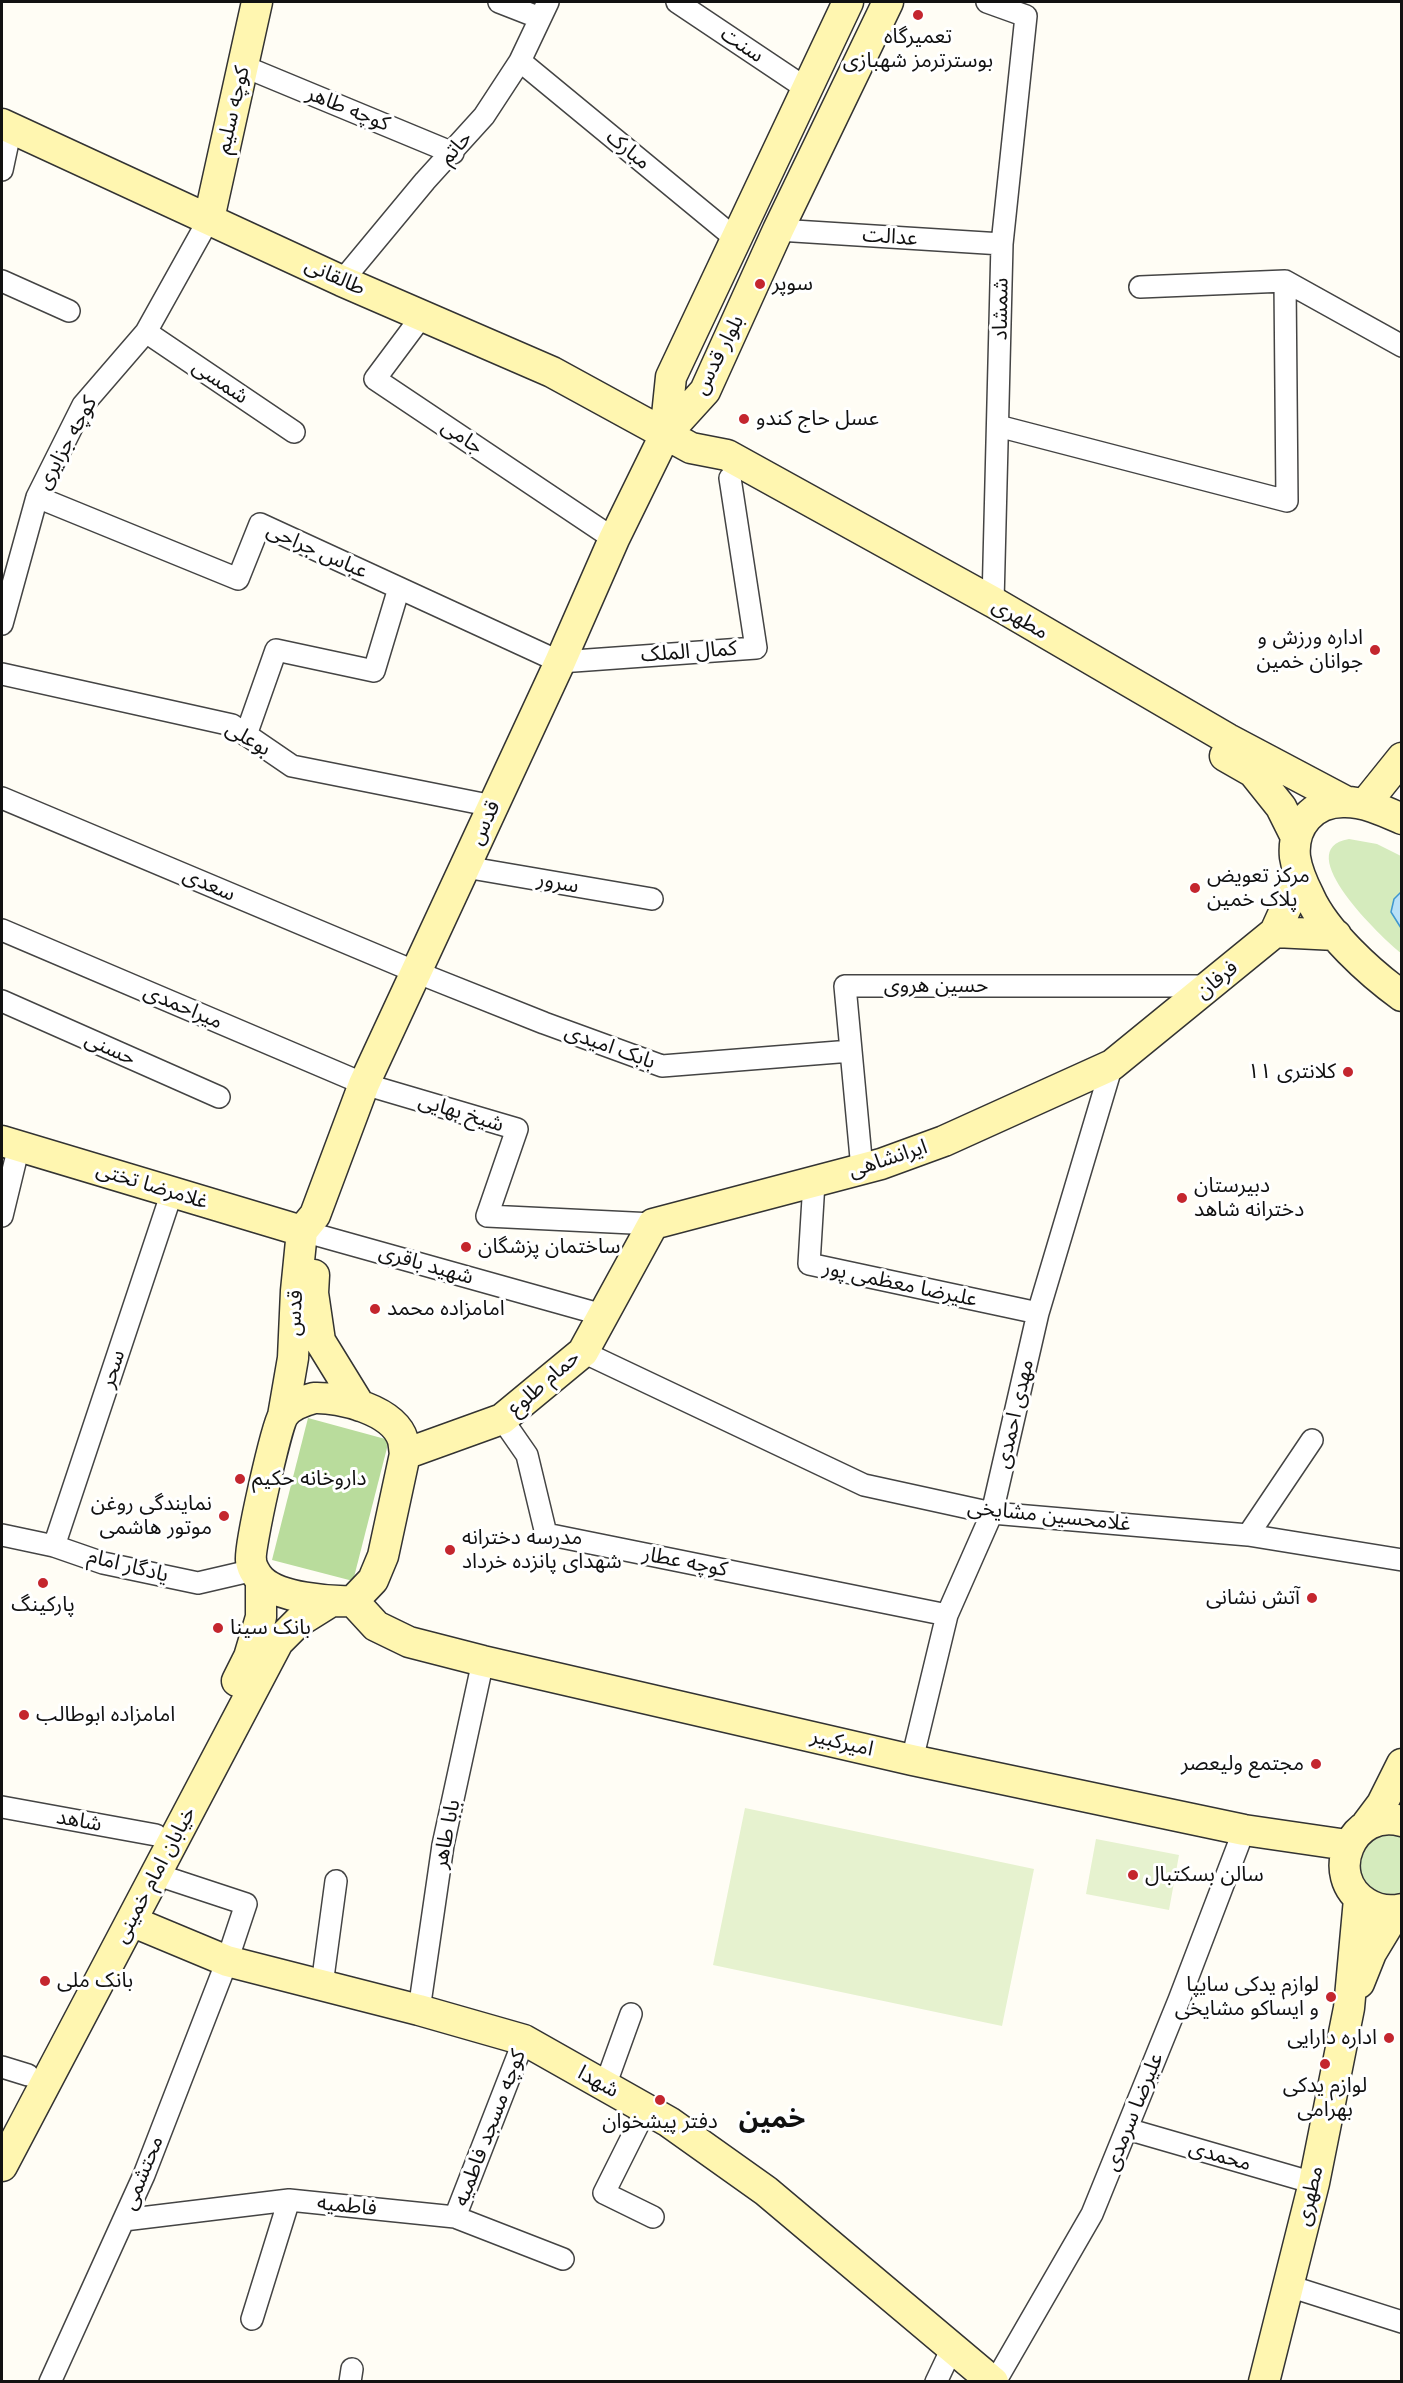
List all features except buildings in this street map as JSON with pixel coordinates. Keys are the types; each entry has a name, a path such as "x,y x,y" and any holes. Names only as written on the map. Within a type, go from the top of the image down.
{"main road":[{"name":"کوچه سلیم","path":"209,219 257,2"},
{"name":"بلوار قدس","path":"678,441 671,377 848,2"},
{"name":"بلوار قدس","path":"678,441 705,392 778,230 888,2"},
{"name":"طالقانی","path":"6,126 342,281 552,372 678,441"},
{"name":"مطهری","path":"678,441 714,471 991,612 1228,739 1355,803 1401,819"},
{"name":"مطهری","path":"678,441 727,455 991,612 1253,772 1281,807 1296,837"},
{"name":"قدس","path":"284,1416 293,1359 296,1291 312,1227 364,1083 560,662 614,539 678,441"},
{"path":"1401,758 1355,803 1324,804 1305,816 1296,837 1295,857 1300,877 1310,899 1336,935 1401,996"},
{"name":"فرفان","path":"1112,1065 1275,932 1300,877"},
{"path":"1275,932 1336,935"},
{"name":"ایرانشاهی","path":"653,1224 862,1169 944,1141 1112,1065"},
{"name":"غلامرضا تختی","path":"10,1144 172,1192 312,1227"},
{"name":"حمام طلوع","path":"405,1454 502,1419 583,1352 653,1224"},
{"name":"قدس","path":"312,1227 313,1293 320,1341 360,1406"},
{"path":"314,1398 330,1398 360,1406 375,1412 395,1427 403,1438 405,1454 383,1556 373,1580 341,1601 280,1591 258,1575 250,1560 271,1459 284,1416 299,1402 314,1398"},
{"name":"خیابان امام خمینی","path":"2,2127 15,2071 196,1765 249,1657 261,1617 258,1575"},
{"name":"خیابان امام خمینی","path":"2,2166 278,1642 297,1622 341,1601"},
{"name":"امیرکبیر","path":"341,1601 376,1626 410,1642 483,1661 912,1760 1244,1830 1357,1835 1380,1819 1401,1821"},
{"path":"1399,1909 1384,1910 1359,1899 1350,1888 1344,1874 1344,1859 1357,1835 1382,1804 1401,1764"},
{"name":"مطهری","path":"1264,2382 1314,2183 1349,2008 1359,1899"},
{"name":"مطهری","path":"1349,2008 1371,1953 1399,1909"},
{"name":"شهدا","path":"130,1921 228,1961 419,2010 524,2040 669,2122 766,2191 994,2382"}],"street":[{"path":"499,2 544,10"},
{"name":"سنت","path":"677,2 807,89"},
{"name":"شمشاد","path":"987,2 1026,16 1002,244 991,612"},
{"name":"حاتم","path":"342,281 425,181 453,153 484,116 520,61 544,10"},
{"name":"مبارک","path":"520,61 736,239"},
{"name":"کوچه طاهر","path":"243,66 453,153"},
{"path":"2,170 6,126"},
{"name":"کوچه جزایری","path":"2,624 8,573 37,497 83,405 146,332 209,219"},
{"name":"عدالت","path":"778,230 1002,244"},
{"path":"2,280 69,311"},
{"path":"998,426 1287,501 1285,281"},
{"path":"1140,286 1285,281 1401,346"},
{"name":"جامی","path":"422,316 375,379 614,539"},
{"name":"شمسی","path":"146,332 294,432"},
{"name":"کمال الملک","path":"560,662 756,648 730,478"},
{"name":"عباس جراحی","path":"37,497 238,579 260,524 560,662"},
{"path":"246,735 276,650 374,671 399,588"},
{"name":"بوعلی","path":"2,674 232,725 292,766 493,806"},
{"name":"سعدی","path":"2,798 416,972"},
{"name":"سرور","path":"465,867 652,899"},
{"name":"میراحمدی","path":"2,930 364,1083"},
{"name":"بابک امیدی","path":"416,972 544,1023 662,1066 851,1051"},
{"name":"حسین هروی","path":"862,1169 845,986 1210,986"},
{"name":"حسنی","path":"2,1001 219,1097"},
{"name":"مهدی احمدی","path":"912,1760 948,1615 992,1513 1038,1313 1112,1065"},
{"name":"شیخ بهایی","path":"364,1083 517,1129 487,1216 653,1224"},
{"path":"2,1216 10,1144"},
{"name":"علیرضا معظمی پور","path":"814,1182 809,1264 1038,1313"},
{"name":"سحر","path":"54,1546 172,1192"},
{"name":"شهید باقری","path":"312,1227 603,1315"},
{"name":"غلامحسین مشایخی","path":"583,1352 864,1485 992,1513 1248,1535 1401,1560"},
{"name":"کوچه عطار","path":"502,1419 527,1455 546,1534 948,1615"},
{"path":"1248,1535 1312,1440"},
{"name":"یادگار امام","path":"2,1535 54,1546 103,1563 198,1583 258,1575"},
{"name":"بابا طاهر","path":"419,2010 443,1845 483,1661"},
{"name":"شاهد","path":"2,1807 156,1835"},
{"name":"علیرضا سرمدی","path":"994,2382 1092,2214 1179,2000 1244,1830"},
{"name":"محتشمی","path":"50,2382 144,2175 228,1961 246,1904 155,1874"},
{"path":"322,1985 336,1881"},
{"path":"605,2086 631,2014"},
{"name":"کوچه مسجد فاطمیه","path":"455,2217 524,2040"},
{"path":"646,2109 604,2193 653,2217"},
{"name":"محمدی","path":"1127,2129 1314,2183"},
{"path":"252,2319 289,2200"},
{"name":"فاطمیه","path":"124,2220 289,2200 455,2217 563,2259"},
{"path":"1289,2286 1401,2322"},
{"path":"936,2382 953,2346"}],"green space":[{"path":"1349,839 1377,844 1401,856 1401,953 1361,913 1334,876 1329,859 1333,846"},
{"path":"308,1418 389,1440 353,1581 272,1560"},
{"path":"745,1808 1034,1869 1002,2026 713,1965"},
{"path":"1380,1833 1401,1834 1401,1898 1391,1901 1362,1887 1356,1855"},
{"name":"سالن بسکتبال","path":"1096,1839 1179,1855 1169,1910 1086,1894"}],"water":[{"path":"1401,892 1401,928 1391,912 1394,899"}],"place":[{"name":"تعمیرگاه بوسترترمز شهبازی","path":"918,15"},
{"name":"سوپر","path":"760,284"},
{"name":"عسل حاج کندو","path":"744,419"},
{"name":"اداره ورزش و جوانان خمین","path":"1375,650"},
{"name":"مرکز تعویض پلاک خمین","path":"1195,888"},
{"name":"کلانتری ۱۱","path":"1348,1072"},
{"name":"دبیرستان دخترانه شاهد","path":"1182,1198"},
{"name":"ساختمان پزشگان","path":"466,1247"},
{"name":"امامزاده محمد","path":"375,1309"},
{"name":"داروخانه حکیم","path":"240,1479"},
{"name":"نمایندگی روغن موتور هاشمی","path":"224,1516"},
{"name":"مدرسه دخترانه شهدای پانزده خرداد","path":"450,1550"},
{"name":"پارکینگ","path":"43,1583"},
{"name":"آتش نشانی","path":"1312,1598"},
{"name":"بانک سینا","path":"218,1628"},
{"name":"امامزاده ابوطالب","path":"24,1715"},
{"name":"مجتمع ولیعصر","path":"1316,1764"},
{"name":"سالن بسکتبال","path":"1133,1875"},
{"name":"بانک ملی","path":"45,1981"},
{"name":"لوازم یدکی سایپا و ایساکو مشایخی","path":"1331,1997"},
{"name":"اداره دارایی","path":"1389,2038"},
{"name":"لوازم یدکی بهرامی","path":"1325,2064"},
{"name":"دفتر پیشخوان","path":"660,2100"}],"district":[{"name":"خمین","path":"772,2119"}]}
